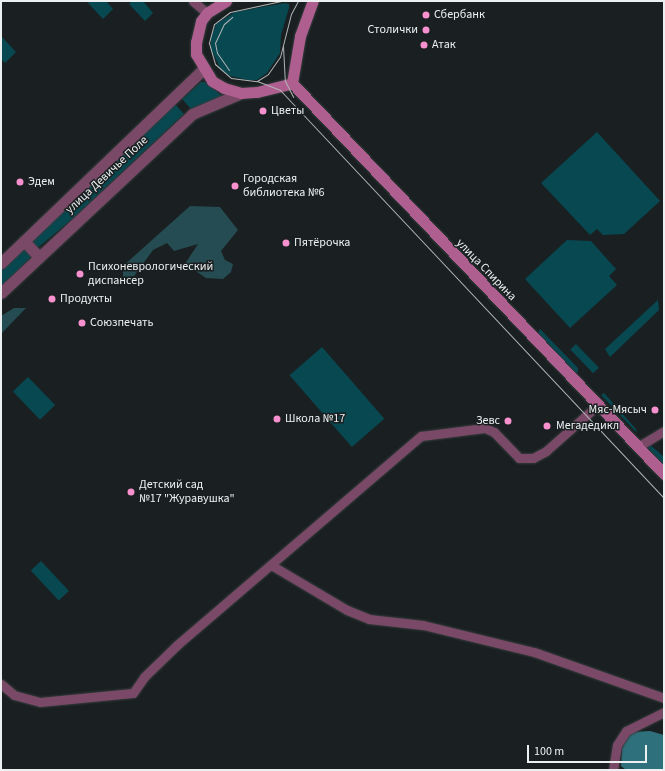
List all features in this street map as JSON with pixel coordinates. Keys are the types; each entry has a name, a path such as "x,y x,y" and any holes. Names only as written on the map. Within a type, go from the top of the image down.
{"main road":[{"path":"207,13 226,1"},
{"path":"292,83 300,36 313,1"},
{"name":"улица Девичье Поле","path":"207,13 201,21 196,42 196,54 203,69 212,81 224,88 241,93 258,92 292,83"},
{"name":"улица Спирина","path":"292,83 445,247 599,404 664,474"}],"street":[{"path":"193,1 207,13"},
{"name":"улица Девичье Поле","path":"1,263 203,69"},
{"name":"улица Девичье Поле","path":"1,293 192,114 241,93"},
{"path":"24,241 39,257"},
{"path":"1,684 14,695 40,702 133,693 144,677 177,645 421,436 485,428 494,432 519,458 533,458 546,451 599,404"},
{"path":"638,446 664,431"},
{"path":"271,565 347,610 369,619 422,625 534,652 664,698"},
{"path":"613,770 617,745 626,731 664,712"}],"shaded area":[{"path":"90,1 106,1 113,9 103,19 88,3"},
{"path":"132,1 143,1 153,13 145,21 129,4"},
{"path":"285,3 289,4 289,8 281,35 280,53 267,73 257,80 248,80 230,76 221,70 211,49 211,38 216,24 235,12"},
{"path":"1,36 16,52 5,63 1,59"},
{"path":"201,82 205,82 222,96 191,109 182,99"},
{"path":"175,104 184,114 71,220 35,250 30,244 32,238"},
{"path":"597,132 660,201 624,234 603,235 597,229 590,235 541,183"},
{"path":"190,206 220,207 238,230 221,251 225,260 233,264 231,272 223,279 206,278 185,264 198,244 174,251 167,243 153,250 134,276 123,277 123,266"},
{"path":"567,240 591,241 616,269 609,276 617,285 570,328 525,279"},
{"path":"22,248 26,248 32,256 1,287 1,268"},
{"path":"658,300 659,310 610,357 605,349"},
{"path":"14,308 26,308 1,334 1,316"},
{"path":"540,329 578,368 578,372 576,373 538,333"},
{"path":"576,344 599,368 593,373 570,350"},
{"path":"322,347 384,419 352,447 290,375"},
{"path":"28,377 55,405 40,420 13,392"},
{"path":"604,393 636,429 637,433 601,395"},
{"path":"649,444 664,457 664,465 648,448"},
{"path":"41,561 69,591 59,601 31,571"},
{"path":"650,731 664,735 664,770 626,770 621,766 622,748 628,736 634,732"}],"tram line":[{"path":"281,1 230,12 214,24 209,43 215,64 231,78 257,81 280,90 664,498"},
{"path":"257,81 268,74 280,57 291,14 298,1"},
{"path":"229,70 217,53 215,43 224,24 232,17"},
{"path":"283,46 285,81 293,97"}],"place":[{"name":"Сбербанк","path":"426,15"},
{"name":"Столички","path":"426,30"},
{"name":"Атак","path":"424,45"},
{"name":"Цветы","path":"263,111"},
{"name":"Эдем","path":"20,182"},
{"name":"Городская библиотека №6","path":"235,186"},
{"name":"Пятёрочка","path":"286,243"},
{"name":"Психоневрологический диспансер","path":"80,274"},
{"name":"Продукты","path":"52,299"},
{"name":"Союзпечать","path":"82,323"},
{"name":"Мяс-Мясыч","path":"655,410"},
{"name":"Школа №17","path":"277,419"},
{"name":"Зевс","path":"508,421"},
{"name":"Мегадедикл","path":"547,426"},
{"name":"Детский сад №17 \"Журавушка\"","path":"131,492"}]}
